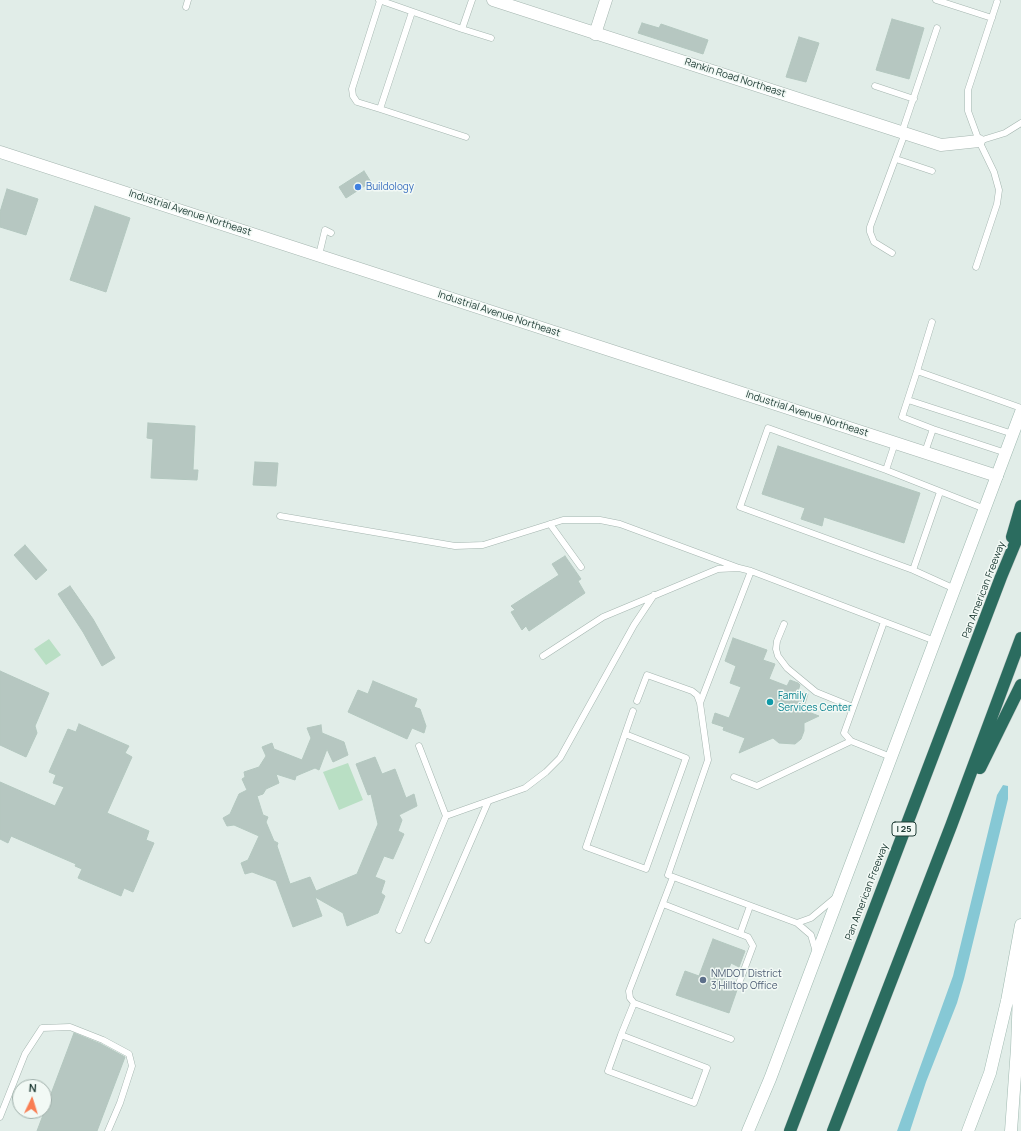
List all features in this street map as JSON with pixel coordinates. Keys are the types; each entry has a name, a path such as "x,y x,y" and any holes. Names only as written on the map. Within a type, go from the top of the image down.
{"highway":[{"path":"1001,577 1021,506"},
{"name":"Pan American Freeway","path":"790,1131 1001,577 1021,529"},
{"path":"834,1131 951,826 1021,638"},
{"path":"951,826 1021,685"}],"street":[{"name":"Rankin Road Northeast","path":"493,0 941,144 979,141"},
{"path":"595,34 606,0"},
{"name":"Industrial Avenue Northeast","path":"0,152 997,476"},
{"path":"748,1131 770,1079 817,956 890,757 936,641 1021,412"},
{"path":"968,1131 990,1073 1007,1000 1021,925"},
{"path":"1011,1131 1020,1025 1021,935"}],"lane":[{"path":"462,29 472,0"},
{"path":"936,0 992,18"},
{"path":"466,137 357,102 353,96 352,89 380,1 491,38"},
{"path":"976,267 997,204 999,190 994,172 979,141 968,111 968,90 997,2"},
{"path":"380,109 412,12"},
{"path":"892,253 874,242 870,232 870,227 896,159 937,28"},
{"path":"875,86 914,99"},
{"path":"979,141 1005,133 1021,123"},
{"path":"896,159 932,171"},
{"path":"319,255 325,230 331,233"},
{"path":"932,322 902,417 1006,453"},
{"path":"917,371 1021,408"},
{"path":"908,400 1013,434"},
{"path":"955,589 913,570 740,507 768,428 886,470 985,509"},
{"path":"925,452 933,429"},
{"path":"886,470 895,442"},
{"path":"913,570 940,492"},
{"path":"280,516 455,546 483,545 563,520 600,520 620,524 739,568 751,571 936,641"},
{"path":"550,524 581,567"},
{"path":"543,656 603,617 718,569 739,568"},
{"path":"700,703 704,696 751,571"},
{"path":"446,816 525,788 546,772 560,758 634,625 654,595"},
{"path":"884,622 844,733 851,741 890,757"},
{"path":"784,624 777,641 776,649 778,656 787,668 816,692 853,707"},
{"path":"637,701 647,675 692,691 697,695 700,703 708,760 668,875 797,924 811,935 817,956"},
{"path":"625,734 686,758 646,869 586,847 625,734 633,711"},
{"path":"734,777 757,786 851,741"},
{"path":"399,930 446,816 419,746"},
{"path":"428,940 488,802"},
{"path":"673,877 629,991 630,998 634,1002 730,1039"},
{"path":"797,924 811,918 840,894"},
{"path":"663,904 748,937 753,946 738,986"},
{"path":"740,934 750,906"},
{"path":"621,1035 707,1068 694,1103 608,1071 621,1035 634,1002"},
{"path":"0,1117 24,1054 42,1028 70,1027 103,1040 129,1054 132,1066 120,1103 108,1131"}],"green space":[{"path":"49,639 61,655 46,665 34,649"},
{"path":"348,763 363,800 339,810 323,772"}],"water":[{"path":"1003,785 1008,786 1008,799 957,1003 926,1082 910,1131 897,1131 953,976 997,795"}],"building":[{"path":"892,19 924,28 909,79 876,70"},
{"path":"642,23 659,28 661,24 708,40 703,54 638,33"},
{"path":"799,37 819,43 806,82 786,77"},
{"path":"364,171 371,182 346,198 339,187"},
{"path":"7,189 38,199 26,235 0,227 0,212"},
{"path":"95,206 130,218 106,292 70,280"},
{"path":"148,423 195,426 193,470 198,470 197,480 151,478 153,439 147,438"},
{"path":"778,446 920,493 904,543 824,517 822,526 801,519 805,508 762,494"},
{"path":"255,462 278,463 276,486 253,485"},
{"path":"25,545 47,570 36,580 14,555"},
{"path":"565,556 581,579 578,581 585,593 529,631 526,626 522,630 511,612 515,610 511,606 559,575 552,564"},
{"path":"70,586 93,619 115,658 102,666 83,632 58,594"},
{"name":"Family Services Center","path":"733,638 767,650 763,660 775,664 769,679 787,686 790,680 798,683 800,685 798,691 808,694 803,710 819,716 804,723 804,731 801,739 795,744 779,743 773,738 739,753 745,738 723,730 724,727 712,723 715,713 729,718 741,687 730,683 736,666 725,661"},
{"path":"0,671 49,693 35,726 37,733 26,757 0,745"},
{"path":"373,681 417,699 414,707 420,709 426,726 424,733 412,728 407,739 348,712 358,690 368,694"},
{"path":"79,724 129,746 125,753 132,757 107,813 149,831 146,840 154,843 133,892 124,888 121,896 78,878 82,869 75,866 76,864 11,836 8,843 0,839 0,782 55,806 64,787 53,783 56,775 49,772 68,729 76,732"},
{"path":"321,725 322,733 344,742 348,755 333,762 327,749 319,770 315,768 296,776 295,780 276,774 279,783 266,789 263,794 257,796 263,815 268,817 266,822 274,841 278,843 277,846 290,884 310,877 316,891 357,874 378,824 371,794 368,795 356,764 375,757 382,774 395,769 406,798 414,794 417,806 399,815 402,820 398,831 404,834 393,859 384,856 375,877 385,881 381,893 385,896 378,913 347,926 343,913 315,897 322,916 293,927 276,881 252,872 245,874 241,863 248,860 259,836 234,825 227,826 223,818 230,814 239,794 247,790 242,779 245,777 244,772 259,767 266,756 262,747 272,743 274,749 302,760 311,738 307,728"},
{"name":"NMDOT District 3 Hilltop Office","path":"713,939 745,951 739,967 731,963 723,984 737,990 729,1013 676,995 685,971 699,976"},
{"path":"74,1033 101,1044 125,1057 97,1131 37,1131 42,1119 52,1119 52,1091"}],"place":[{"name":"Buildology","path":"358,187"},
{"name":"Family Services Center","path":"770,702"},
{"name":"NMDOT District 3 Hilltop Office","path":"703,980"}]}
